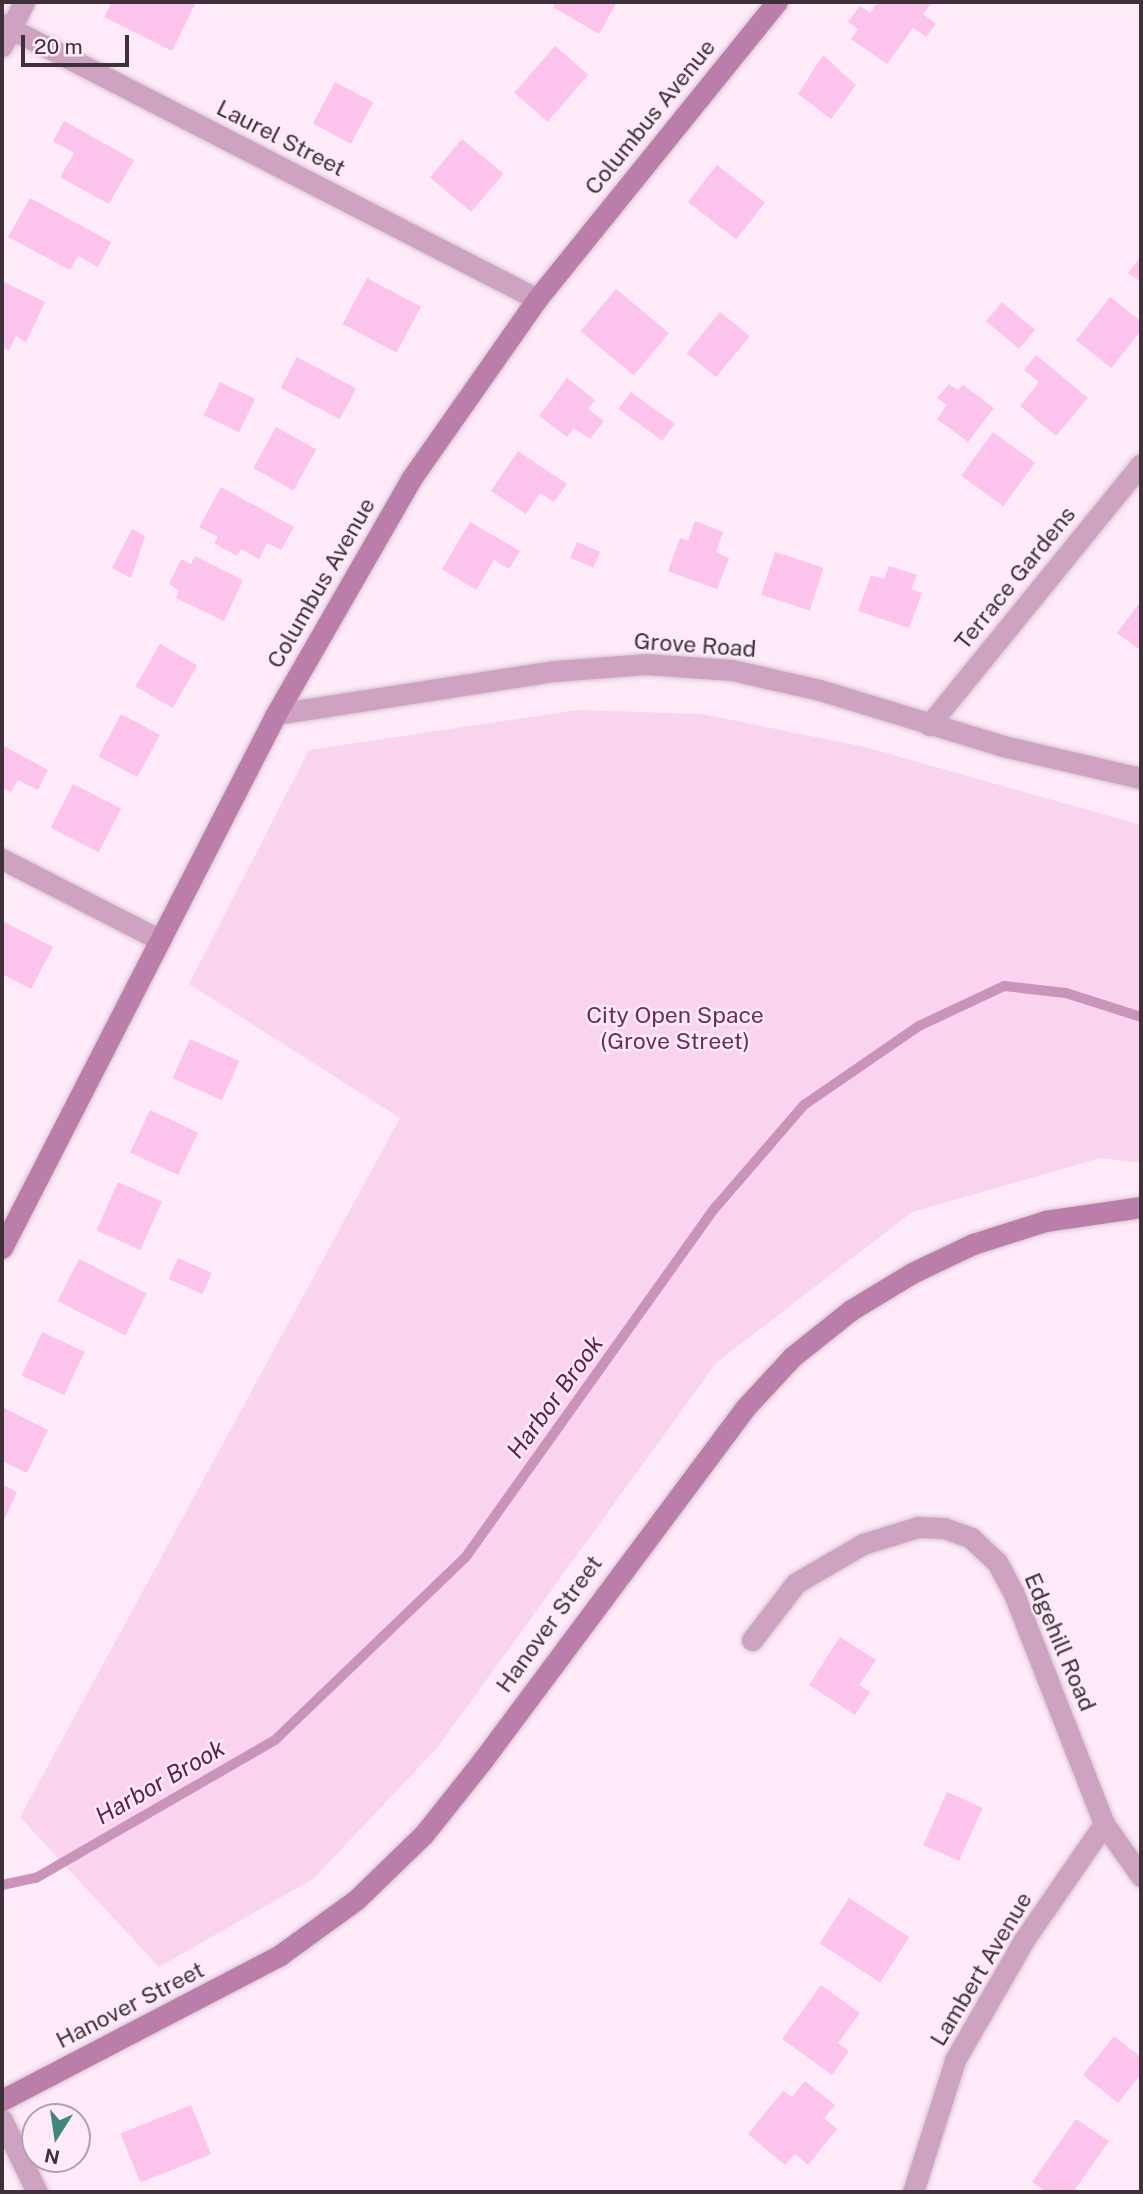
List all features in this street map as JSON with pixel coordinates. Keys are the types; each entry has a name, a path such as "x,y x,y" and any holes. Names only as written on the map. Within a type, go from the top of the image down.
{"main road":[{"name":"Columbus Avenue","path":"2,1248 276,715 411,479 537,299 777,2"},
{"name":"Hanover Street","path":"2,2100 279,1955 357,1899 424,1834 482,1761 744,1408 792,1357 851,1310 912,1273 973,1244 1045,1221 1141,1207"}],"street":[{"path":"5,32 24,2"},
{"name":"Laurel Street","path":"5,32 537,299"},
{"name":"Terrace Gardens","path":"929,725 1141,464"},
{"name":"Grove Road","path":"276,715 555,671 645,664 732,670 820,690 929,725 1076,765 1141,778"},
{"path":"2,859 160,940"},
{"name":"Edgehill Road","path":"752,1640 796,1583 863,1544 918,1527 944,1528 971,1538 997,1562 1014,1594 1104,1824 1141,1875"},
{"name":"Lambert Avenue","path":"913,2192 955,2060 1024,1940 1104,1824"},
{"path":"2,2120 37,2192"}],"green space":[{"name":"City Open Space (Grove Street)","path":"578,710 702,714 865,747 1141,825 1141,1163 1100,1158 912,1212 716,1363 437,1748 313,1879 159,1967 20,1817 400,1118 189,984 309,750"}],"building":[{"path":"112,2 196,2 172,51 104,17"},
{"path":"556,2 617,2 599,34 553,7"},
{"path":"878,2 932,2 923,14 936,24 926,37 913,28 887,64 851,39 858,29 848,22 860,6 870,13"},
{"path":"555,46 588,75 548,122 514,93"},
{"path":"823,55 856,85 831,119 798,94"},
{"path":"335,82 373,102 351,144 313,123"},
{"path":"64,121 134,160 109,204 60,177 74,153 53,141"},
{"path":"462,139 503,174 471,212 430,177"},
{"path":"717,165 765,203 736,240 688,202"},
{"path":"30,198 111,242 98,267 78,256 70,270 8,237"},
{"path":"1141,256 1141,282 1128,273"},
{"path":"367,278 421,307 396,353 343,324"},
{"path":"2,281 45,302 26,342 16,336 9,350 2,347"},
{"path":"616,289 669,333 634,375 581,331"},
{"path":"1110,297 1141,321 1141,331 1111,368 1076,340"},
{"path":"1002,302 1035,330 1019,349 986,321"},
{"path":"720,312 750,336 716,377 687,353"},
{"path":"1036,355 1088,398 1056,436 1020,406 1039,382 1024,370"},
{"path":"297,357 356,388 340,419 281,388"},
{"path":"567,378 595,400 588,409 604,421 590,439 574,428 567,437 539,416"},
{"path":"220,382 255,399 239,432 204,415"},
{"path":"949,384 958,390 963,385 994,408 968,442 937,419 947,405 937,398"},
{"path":"631,392 675,424 662,441 619,409"},
{"path":"276,427 316,449 293,490 253,468"},
{"path":"993,432 1035,463 1003,506 961,476"},
{"path":"518,451 567,484 554,502 540,493 526,514 491,491"},
{"path":"221,487 294,527 281,550 267,543 259,559 241,549 237,556 214,543 218,537 199,527"},
{"path":"695,521 723,532 716,552 729,558 717,589 668,571 680,538 688,541"},
{"path":"470,522 520,551 509,569 494,560 476,590 442,569"},
{"path":"132,529 145,536 131,578 112,568"},
{"path":"577,542 600,552 593,567 570,558"},
{"path":"775,552 824,568 810,611 761,595"},
{"path":"195,556 243,580 224,621 176,598 179,590 169,584 181,559 191,564"},
{"path":"889,566 917,575 911,589 922,593 909,628 858,611 871,575 884,579"},
{"path":"1141,601 1141,651 1117,633"},
{"path":"160,644 197,666 173,708 136,686"},
{"path":"121,714 160,735 137,777 98,756"},
{"path":"2,745 48,770 38,790 18,780 11,792 2,787"},
{"path":"73,784 121,809 99,852 51,828"},
{"path":"4,922 53,947 31,989 2,974"},
{"path":"190,1039 239,1061 222,1100 173,1078"},
{"path":"150,1110 198,1132 178,1175 130,1153"},
{"path":"118,1182 162,1202 140,1250 96,1230"},
{"path":"178,1258 212,1273 202,1294 169,1279"},
{"path":"79,1259 147,1294 125,1335 58,1301"},
{"path":"42,1332 85,1352 64,1395 22,1376"},
{"path":"2,1407 48,1430 27,1473 2,1461"},
{"path":"2,1484 17,1492 2,1524"},
{"path":"840,1637 876,1660 859,1685 870,1692 855,1715 809,1685"},
{"path":"947,1792 983,1808 959,1861 923,1845"},
{"path":"849,1898 909,1937 880,1983 820,1943"},
{"path":"821,1985 860,2013 838,2043 849,2051 832,2075 782,2039"},
{"path":"1114,2036 1141,2057 1141,2074 1118,2103 1083,2075"},
{"path":"805,2081 835,2105 824,2118 837,2129 808,2165 795,2154 785,2165 748,2134 783,2091 792,2097"},
{"path":"191,2105 211,2154 140,2183 121,2133"},
{"path":"1076,2119 1109,2141 1073,2192 1046,2192 1032,2182"}],"waterway":[{"name":"Harbor Brook","path":"2,1885 36,1878 275,1740 465,1558 715,1208 804,1105 919,1026 1004,986 1066,993 1141,1017"}]}
